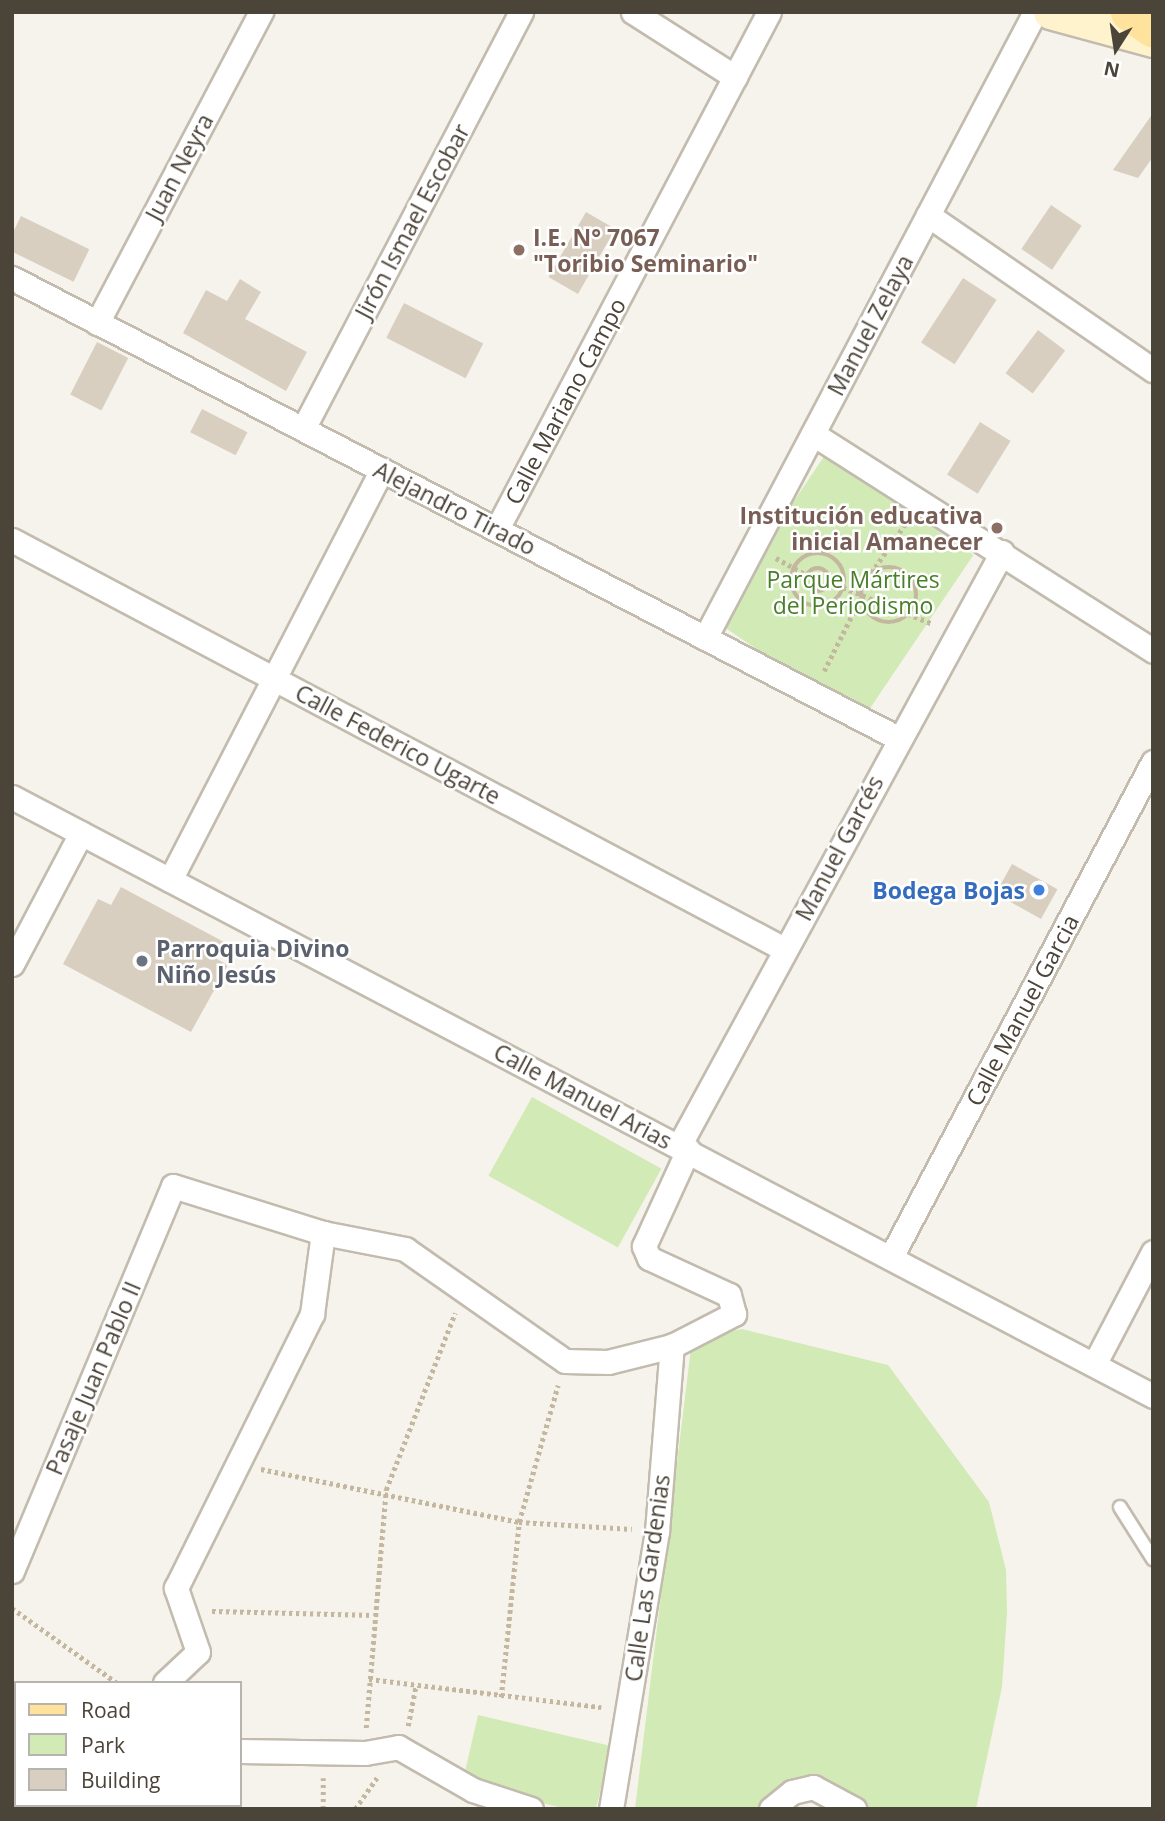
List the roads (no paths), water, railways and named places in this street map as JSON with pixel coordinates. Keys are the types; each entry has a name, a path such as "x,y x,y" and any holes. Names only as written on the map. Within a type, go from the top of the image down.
{"main road":[{"path":"1130,12 1153,29"}],"street":[{"name":"Juan Neyra","path":"97,323 261,12"},
{"name":"Jirón Ismael Escobar","path":"303,429 521,12"},
{"path":"634,12 735,77"},
{"name":"Calle Mariano Campo","path":"497,530 769,12"},
{"name":"Manuel Zelaya","path":"705,638 764,551 813,433 1035,12"},
{"path":"1050,12 1153,40"},
{"path":"928,215 1153,370"},
{"name":"Alejandro Tirado","path":"12,278 705,638 818,684 898,738"},
{"path":"813,433 1153,651"},
{"path":"170,880 382,470"},
{"name":"Calle Federico Ugarte","path":"12,540 784,949"},
{"name":"Manuel Garcés","path":"672,1346 726,1322 735,1303 649,1258 644,1245 684,1148 784,949 1002,552"},
{"name":"Calle Manuel Garcia","path":"891,1257 1153,762"},
{"name":"Calle Manuel Arias","path":"12,797 1095,1363 1153,1396"},
{"path":"12,964 81,833"},
{"name":"Pasaje Juan Pablo II","path":"12,1571 173,1186 323,1233"},
{"path":"167,1681 198,1652 176,1588 236,1465 268,1414 312,1314 323,1233 405,1249 565,1361 608,1362 672,1346"},
{"path":"1095,1363 1153,1252"},
{"name":"Calle Las Gardenias","path":"611,1809 657,1531 672,1346"},
{"path":"242,1751 365,1753 398,1747 472,1790 531,1809"},
{"path":"771,1809 792,1792 813,1787 854,1809"}],"lane":[{"path":"1120,1507 1124,1522 1153,1559"}],"place":[{"name":"I.E. N° 7067 \"Toribio Seminario\"","path":"519,250"},
{"name":"Institución educativa inicial Amanecer","path":"997,528"},
{"name":"Bodega Bojas","path":"1039,890"},
{"name":"Parroquia Divino Niño Jesús","path":"142,961"}],"park label":[{"name":"Parque Mártires del Periodismo","path":"853,592"}]}
